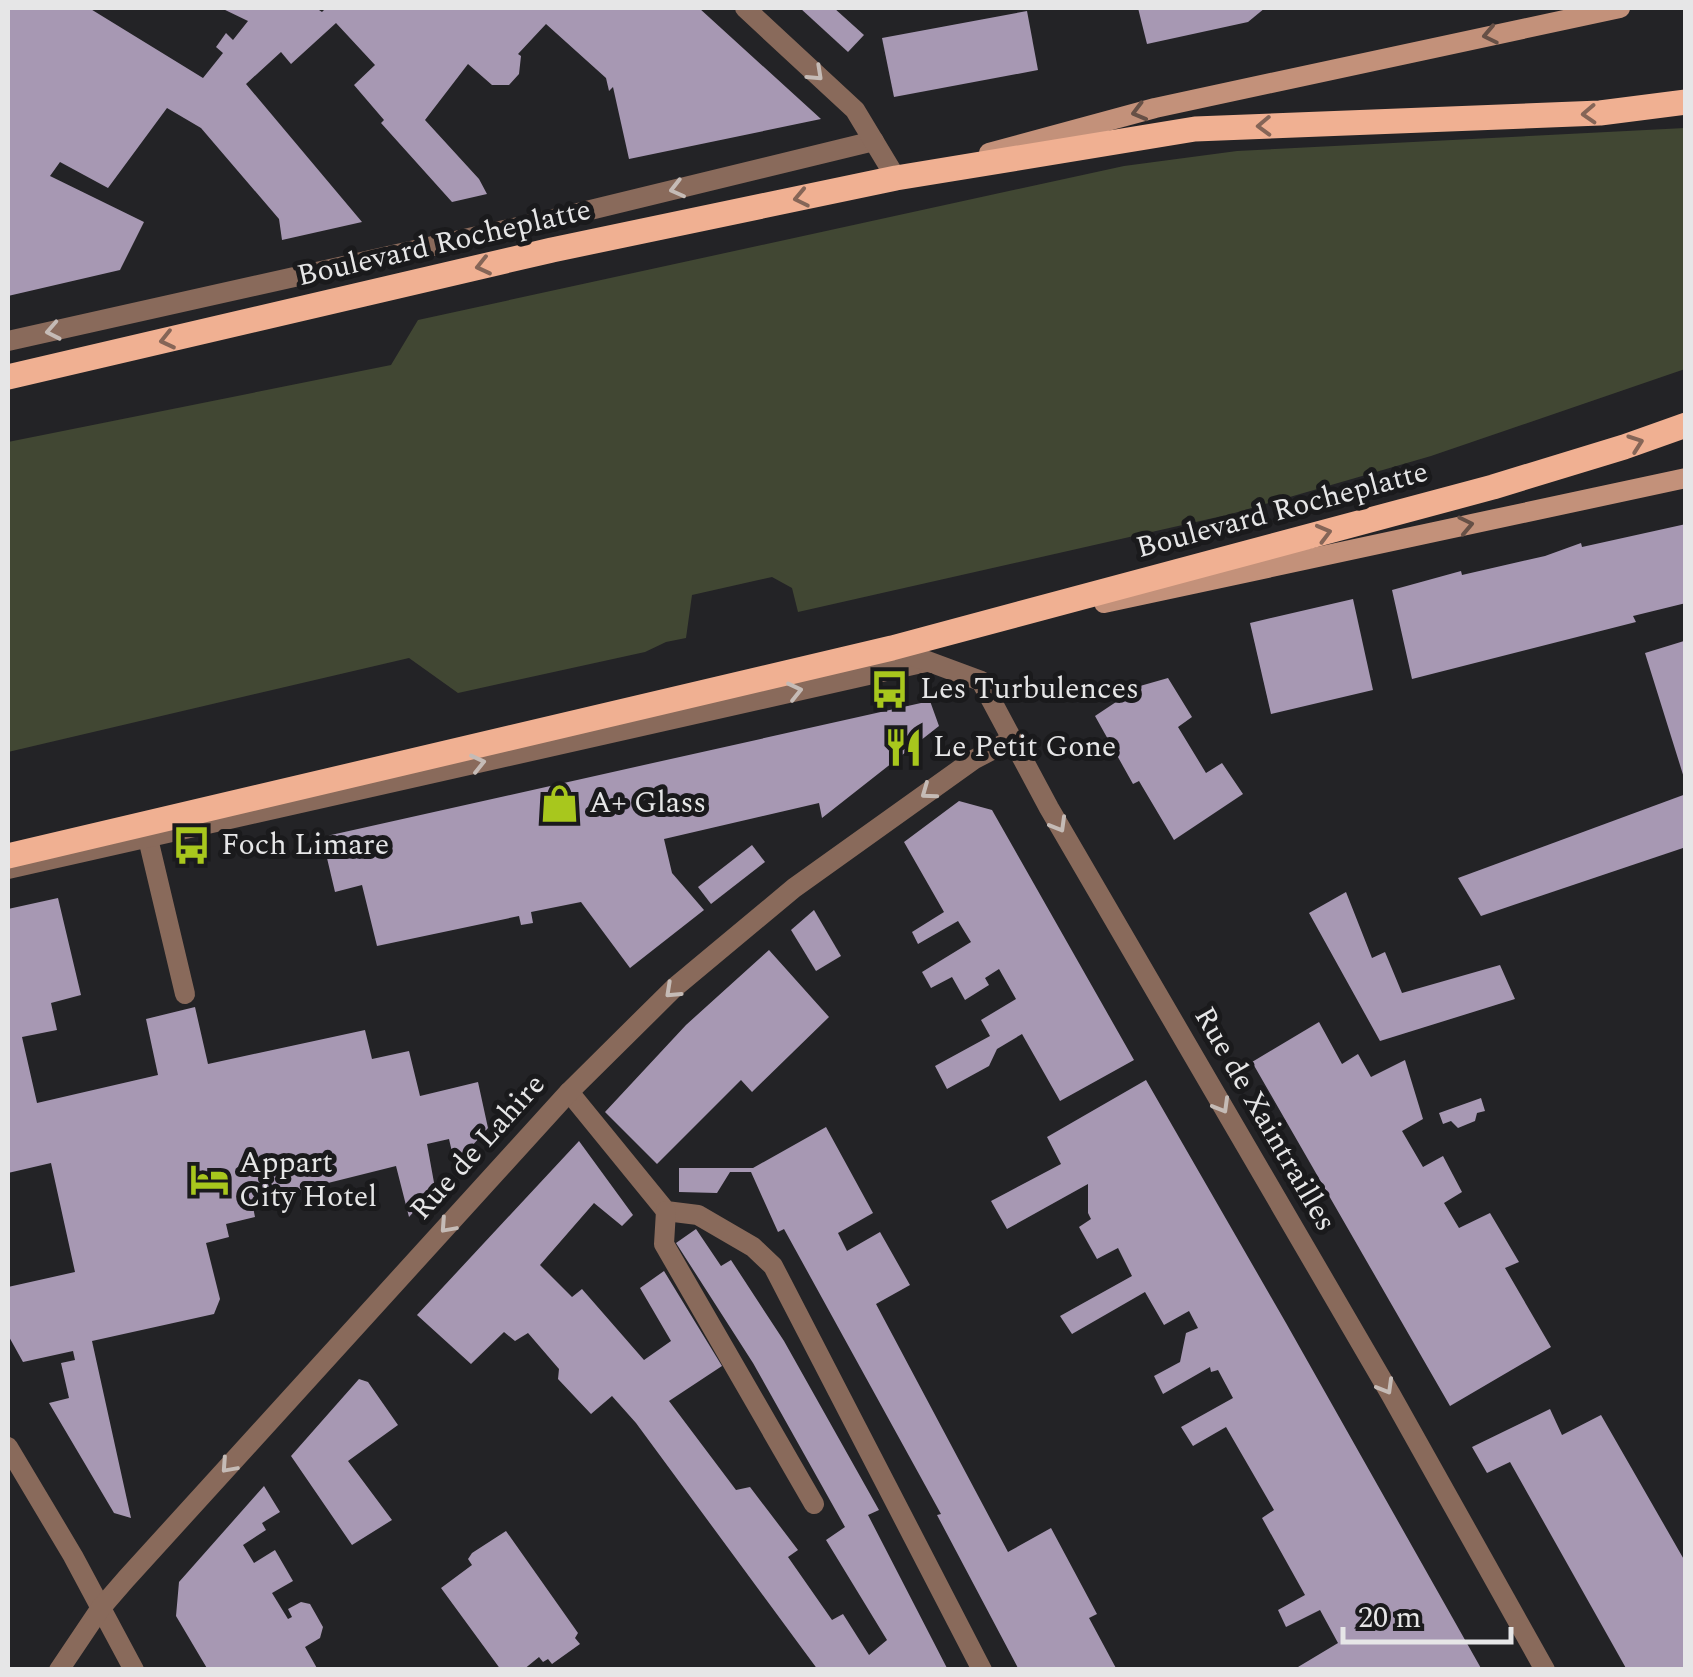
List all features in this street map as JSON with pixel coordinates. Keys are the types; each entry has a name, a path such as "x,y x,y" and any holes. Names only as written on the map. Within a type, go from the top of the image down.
{"main road":[{"name":"Boulevard Rocheplatte","path":"896,178 1155,108 1620,8"},
{"name":"Boulevard Rocheplatte","path":"10,375 552,250 896,178 1195,129 1600,114 1686,102"},
{"name":"Boulevard Rocheplatte","path":"8,856 146,830 892,648 1493,487 1686,425"},
{"name":"Boulevard Rocheplatte","path":"892,648 1686,478"}],"street":[{"path":"745,8 856,110 896,178"},
{"path":"8,341 546,221 874,141"},
{"name":"Rue de Xaintrailles","path":"892,648 982,681 1011,740 1546,1670"},
{"path":"8,868 146,830 926,662"},
{"name":"Rue de Lahire","path":"59,1670 100,1608 569,1092 674,988 794,888 973,760 1011,740"},
{"path":"146,830 185,994"},
{"path":"569,1092 666,1211 664,1244 814,1504"},
{"path":"666,1211 698,1215 753,1247 773,1266 982,1670"},
{"path":"8,1447 74,1556 134,1670"}],"green space":[{"path":"1685,128 1685,369 1431,456 1231,514 798,612 792,588 772,577 692,595 686,638 645,652 458,693 409,658 8,752 8,442 391,365 418,320 1124,166 1237,151"}],"building":[{"path":"8,8 89,8 203,78 223,53 216,47 226,33 233,40 248,21 221,8 316,8 322,12 326,8 699,8 821,119 629,159 613,87 609,91 606,78 546,24 518,54 519,74 509,85 492,85 468,64 425,120 479,179 487,194 452,202 381,123 384,120 354,85 375,65 336,23 291,64 281,52 246,84 362,222 282,240 279,219 201,128 167,108 108,188 60,162 50,176 144,222 120,270 8,296"},
{"path":"800,8 834,8 864,35 848,52"},
{"path":"1138,8 1265,8 1248,22 1147,44"},
{"path":"1027,11 1038,70 894,97 882,38"},
{"path":"1686,524 1686,603 1633,616 1636,622 1412,679 1392,590 1461,571 1462,575 1545,556 1581,543 1582,547"},
{"path":"1353,599 1373,690 1271,714 1250,623"},
{"path":"1684,641 1686,644 1685,781 1645,653"},
{"path":"1168,678 1192,717 1178,727 1206,773 1222,763 1243,794 1174,840 1139,781 1133,784 1095,716 1140,686"},
{"path":"930,701 939,726 822,818 819,803 664,839 672,873 704,910 630,968 581,902 531,912 533,923 521,925 519,916 377,946 362,885 335,892 322,837"},
{"path":"1686,794 1686,847 1481,916 1458,878"},
{"path":"959,801 992,810 1134,1060 1060,1101 1022,1034 997,1049 989,1066 947,1089 935,1066 990,1036 981,1020 1016,999 999,969 985,978 989,985 965,1000 952,977 931,988 922,972 971,942 958,921 918,944 912,932 944,912 904,842"},
{"path":"752,845 765,862 711,904 698,887"},
{"path":"1346,892 1372,958 1385,952 1402,993 1500,965 1515,999 1380,1041 1309,913"},
{"path":"58,898 81,995 51,1003 57,1030 22,1037 37,1103 158,1075 146,1019 195,1007 208,1064 365,1030 372,1059 409,1051 420,1096 478,1082 488,1128 455,1165 449,1139 427,1144 435,1188 409,1217 396,1166 252,1202 255,1217 226,1224 229,1237 206,1243 220,1299 214,1314 92,1341 131,1518 114,1513 49,1403 69,1398 61,1363 75,1360 73,1351 23,1362 8,1335 8,1287 75,1272 51,1163 8,1173 8,909"},
{"path":"814,910 841,956 816,971 791,930"},
{"path":"769,950 829,1017 752,1092 741,1080 657,1164 605,1112 686,1025"},
{"path":"1319,1022 1342,1064 1358,1054 1371,1077 1405,1060 1423,1119 1402,1131 1423,1167 1443,1156 1462,1192 1444,1203 1459,1228 1490,1213 1519,1262 1505,1268 1551,1347 1450,1406 1252,1062"},
{"path":"1146,1080 1482,1670 1293,1670 1338,1643 1320,1610 1286,1627 1278,1610 1305,1595 1262,1518 1274,1510 1226,1427 1193,1446 1181,1427 1233,1398 1218,1370 1211,1372 1210,1367 1163,1394 1154,1376 1180,1362 1186,1333 1198,1328 1189,1311 1164,1325 1145,1292 1072,1334 1060,1316 1132,1276 1118,1248 1097,1259 1079,1227 1091,1219 1088,1184 1007,1229 991,1201 1061,1164 1047,1137"},
{"path":"1481,1098 1485,1111 1477,1113 1475,1121 1458,1128 1451,1121 1443,1124 1439,1113"},
{"path":"826,1127 873,1213 838,1233 847,1251 880,1232 910,1285 876,1304 1008,1552 1051,1528 1097,1614 1089,1618 1117,1670 1019,1670 937,1515 941,1514 784,1229 778,1232 751,1172 730,1172 717,1193 679,1192 679,1168 753,1168"},
{"path":"579,1141 633,1215 622,1226 594,1203 540,1265 572,1297 582,1289 644,1360 671,1341 640,1288 664,1271 722,1366 669,1401 736,1490 750,1487 798,1550 788,1557 832,1620 843,1614 869,1655 887,1640 826,1540 845,1527 753,1363 676,1243 696,1229 721,1266 731,1260 784,1341 879,1510 868,1515 948,1670 818,1670 612,1396 591,1414 558,1379 559,1369 528,1333 515,1341 504,1332 471,1364 417,1315"},
{"path":"359,1379 368,1382 398,1425 348,1461 392,1520 352,1545 291,1456"},
{"path":"1550,1409 1562,1435 1601,1415 1686,1563 1686,1670 1627,1670 1510,1462 1487,1473 1472,1447"},
{"path":"264,1486 280,1512 262,1523 266,1530 243,1545 254,1563 275,1550 293,1581 272,1593 288,1619 292,1617 288,1609 301,1602 310,1604 323,1627 320,1638 305,1647 318,1670 208,1670 176,1616 179,1582"},
{"path":"506,1531 578,1633 575,1638 580,1644 552,1664 539,1657 523,1670 501,1670 441,1588 472,1565 468,1559 472,1553"}],"place":[{"name":"Les Turbulences","path":"890,689"},
{"name":"Le Petit Gone","path":"903,747"},
{"name":"A+ Glass","path":"559,803"},
{"name":"Foch Limare","path":"191,845"},
{"name":"Appart City Hotel","path":"209,1180"}]}
